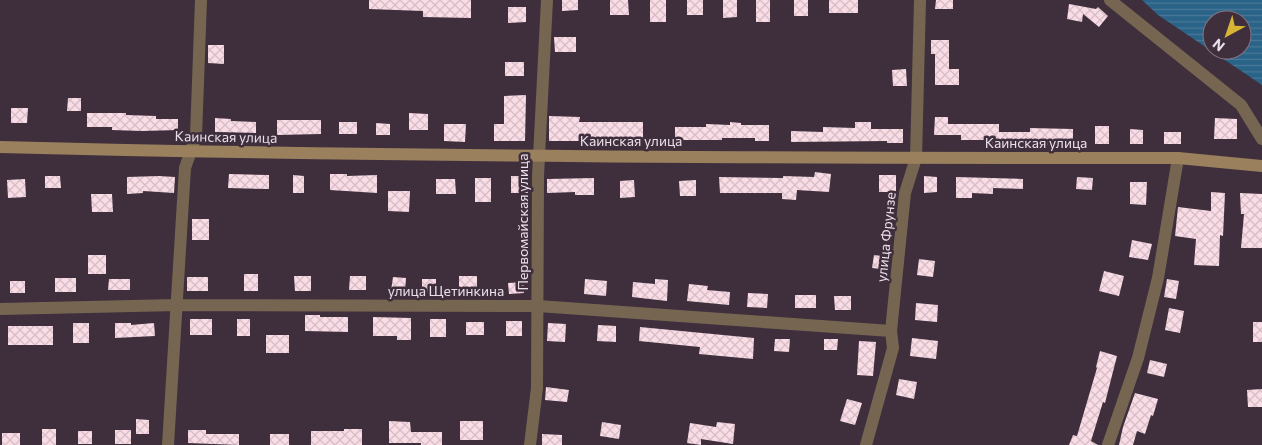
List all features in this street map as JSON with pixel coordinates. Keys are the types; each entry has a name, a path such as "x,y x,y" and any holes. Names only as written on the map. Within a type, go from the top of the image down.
{"main road":[{"name":"Каинская улица","path":"0,147 189,152 538,156 1178,158 1262,166"}],"street":[{"path":"168,445 185,168 196,136 201,0"},
{"name":"Первомайская улица","path":"530,445 537,388 538,156 547,0"},
{"name":"улица Фрунзе","path":"866,445 893,348 891,332 905,193 916,158 920,0"},
{"path":"1110,0 1241,104 1262,139"},
{"path":"1108,445 1138,358 1158,278 1178,158"},
{"name":"улица Щетинкина","path":"0,308 177,305 538,306 891,332"}],"water":[{"path":"1142,0 1262,0 1262,85 1225,60 1252,60 1252,10 1202,10 1202,45 1158,15"}],"building":[{"path":"369,0 471,0 471,18 423,17 423,11 369,9"},
{"path":"562,0 578,0 578,10 562,11"},
{"path":"610,0 628,0 629,15 610,15"},
{"path":"650,0 666,0 666,22 650,22"},
{"path":"687,0 703,0 703,15 687,15"},
{"path":"723,0 737,0 737,17 723,18"},
{"path":"756,0 770,0 770,22 756,22"},
{"path":"794,0 808,0 808,16 794,16"},
{"path":"829,0 858,0 858,13 829,13"},
{"path":"936,0 953,0 953,9 935,9"},
{"path":"1069,4 1096,9 1098,7 1108,16 1099,27 1083,14 1082,22 1067,19"},
{"path":"508,7 526,7 526,22 508,23"},
{"path":"554,37 576,37 576,52 555,52"},
{"path":"931,40 949,40 949,69 959,69 959,85 935,85 935,54 931,54"},
{"path":"208,45 224,45 224,64 208,63"},
{"path":"505,62 524,62 524,76 505,76"},
{"path":"906,69 907,86 893,86 892,70"},
{"path":"526,95 525,141 494,141 494,124 504,124 504,96"},
{"path":"68,98 81,98 81,111 67,111"},
{"path":"11,108 28,108 27,123 11,123"},
{"path":"87,113 126,113 126,115 156,116 156,119 178,119 178,130 142,131 112,130 112,127 87,127"},
{"path":"409,113 428,114 428,130 409,130"},
{"path":"549,116 580,117 579,122 643,122 643,141 579,139 579,141 549,141"},
{"path":"935,117 948,117 948,124 999,124 999,132 1030,132 1030,128 1073,129 1073,145 986,144 986,140 961,140 961,135 934,135"},
{"path":"215,118 256,122 256,133 215,132"},
{"path":"1215,118 1237,119 1237,139 1214,139"},
{"path":"277,120 321,120 321,134 277,135"},
{"path":"339,122 357,122 357,134 339,134"},
{"path":"730,122 741,123 741,125 769,125 769,141 755,141 755,138 675,140 675,127 706,127 706,124 730,125"},
{"path":"855,122 871,122 871,129 903,129 903,143 887,143 887,141 791,142 791,131 823,132 823,127 855,128"},
{"path":"376,123 390,124 390,135 376,135"},
{"path":"444,124 466,124 465,142 444,141"},
{"path":"1095,126 1109,126 1109,144 1095,144"},
{"path":"1130,129 1143,130 1143,144 1130,144"},
{"path":"1164,132 1181,132 1181,144 1164,144"},
{"path":"815,172 831,174 829,192 797,190 796,200 782,199 782,193 720,193 719,177 814,177"},
{"path":"229,174 269,175 269,189 228,188"},
{"path":"330,174 347,174 347,176 377,175 377,193 330,190"},
{"path":"293,175 304,176 304,193 293,193"},
{"path":"879,175 896,175 896,192 879,192"},
{"path":"45,176 60,176 61,188 45,188"},
{"path":"511,176 528,176 528,193 511,193"},
{"path":"924,176 937,177 937,192 924,193"},
{"path":"127,177 175,177 174,193 143,191 143,193 127,194"},
{"path":"956,177 1023,179 1023,189 993,188 993,194 972,193 972,198 956,198"},
{"path":"1077,177 1093,178 1092,190 1076,189"},
{"path":"475,178 491,178 491,202 475,202"},
{"path":"594,178 594,195 575,195 575,192 547,193 547,179"},
{"path":"25,179 26,197 8,198 7,180"},
{"path":"436,179 455,179 456,194 436,194"},
{"path":"634,180 635,197 620,198 620,181"},
{"path":"696,180 696,196 680,196 679,181"},
{"path":"1130,182 1147,182 1146,205 1130,204"},
{"path":"388,191 410,191 409,212 388,211"},
{"path":"1211,192 1225,193 1223,236 1220,235 1219,266 1194,265 1196,239 1175,236 1178,207 1211,211"},
{"path":"1240,193 1262,194 1262,248 1241,248 1244,214 1241,214"},
{"path":"91,194 112,194 113,212 92,212"},
{"path":"192,219 209,219 209,240 192,240"},
{"path":"1132,240 1152,244 1148,260 1129,257"},
{"path":"88,255 106,255 106,274 88,274"},
{"path":"874,255 890,257 889,270 872,268"},
{"path":"919,259 935,261 933,277 917,275"},
{"path":"1104,271 1124,276 1119,296 1099,291"},
{"path":"244,274 258,274 258,291 244,291"},
{"path":"294,276 311,276 311,291 295,291"},
{"path":"350,276 366,276 366,290 349,290"},
{"path":"459,276 477,276 477,292 459,292"},
{"path":"187,277 208,277 208,291 187,291"},
{"path":"393,277 406,278 405,292 391,291"},
{"path":"55,278 76,278 76,292 55,292"},
{"path":"109,279 130,279 130,290 108,290"},
{"path":"422,279 436,279 436,293 422,292"},
{"path":"585,279 607,281 606,296 584,294"},
{"path":"655,279 668,280 667,301 632,297 633,282 655,284"},
{"path":"1167,279 1179,281 1176,299 1164,297"},
{"path":"10,281 25,281 25,293 10,293"},
{"path":"524,282 524,293 509,294 508,283"},
{"path":"689,284 708,286 707,290 730,292 729,305 687,301"},
{"path":"748,293 768,294 767,308 747,307"},
{"path":"795,295 816,295 816,308 795,308"},
{"path":"834,296 851,296 851,310 835,310"},
{"path":"916,303 938,305 937,322 915,320"},
{"path":"1169,308 1184,311 1180,333 1165,330"},
{"path":"305,315 348,317 348,332 305,331"},
{"path":"373,317 411,318 411,340 397,340 397,336 373,336"},
{"path":"190,319 212,319 212,335 190,335"},
{"path":"237,319 250,319 250,336 237,336"},
{"path":"430,319 446,319 446,337 430,337"},
{"path":"506,321 522,321 522,336 506,336"},
{"path":"466,322 484,322 484,335 466,335"},
{"path":"1253,322 1262,322 1262,342 1253,342"},
{"path":"73,323 89,323 89,343 73,343"},
{"path":"115,323 131,323 131,325 154,323 155,336 115,338"},
{"path":"548,323 566,324 565,342 547,341"},
{"path":"598,325 616,326 616,342 597,341"},
{"path":"8,326 53,326 53,345 8,345"},
{"path":"640,327 754,338 753,359 699,354 700,347 639,341"},
{"path":"266,335 289,335 289,353 266,353"},
{"path":"912,338 938,341 936,359 910,356"},
{"path":"775,339 790,339 789,352 774,351"},
{"path":"824,339 838,339 837,350 824,350"},
{"path":"859,341 876,342 873,376 857,375"},
{"path":"1100,351 1117,356 1105,403 1103,402 1091,441 1098,445 1069,445 1073,435 1077,436 1097,368"},
{"path":"1150,360 1167,364 1164,377 1147,373"},
{"path":"899,379 917,382 914,399 896,395"},
{"path":"546,387 569,390 567,402 545,400"},
{"path":"1262,389 1262,407 1248,407 1247,390"},
{"path":"1135,393 1158,399 1153,416 1151,415 1145,434 1137,431 1133,445 1119,445 1123,427"},
{"path":"847,399 862,403 855,425 840,421"},
{"path":"136,419 149,420 149,434 136,434"},
{"path":"389,421 410,422 411,432 442,432 442,445 389,443"},
{"path":"460,421 483,421 483,440 460,440"},
{"path":"602,422 621,425 619,439 600,436"},
{"path":"717,422 735,424 733,444 701,439 701,445 687,443 690,423 716,427"},
{"path":"42,429 56,429 56,445 42,445"},
{"path":"344,429 362,429 362,445 311,445 311,431 344,431"},
{"path":"115,430 131,430 131,444 115,444"},
{"path":"188,430 206,430 206,434 239,434 239,445 188,443"},
{"path":"78,431 92,431 92,444 78,444"},
{"path":"2,433 20,433 20,445 2,445"},
{"path":"270,434 289,434 289,445 270,445"},
{"path":"542,434 562,435 562,445 542,445"}]}
